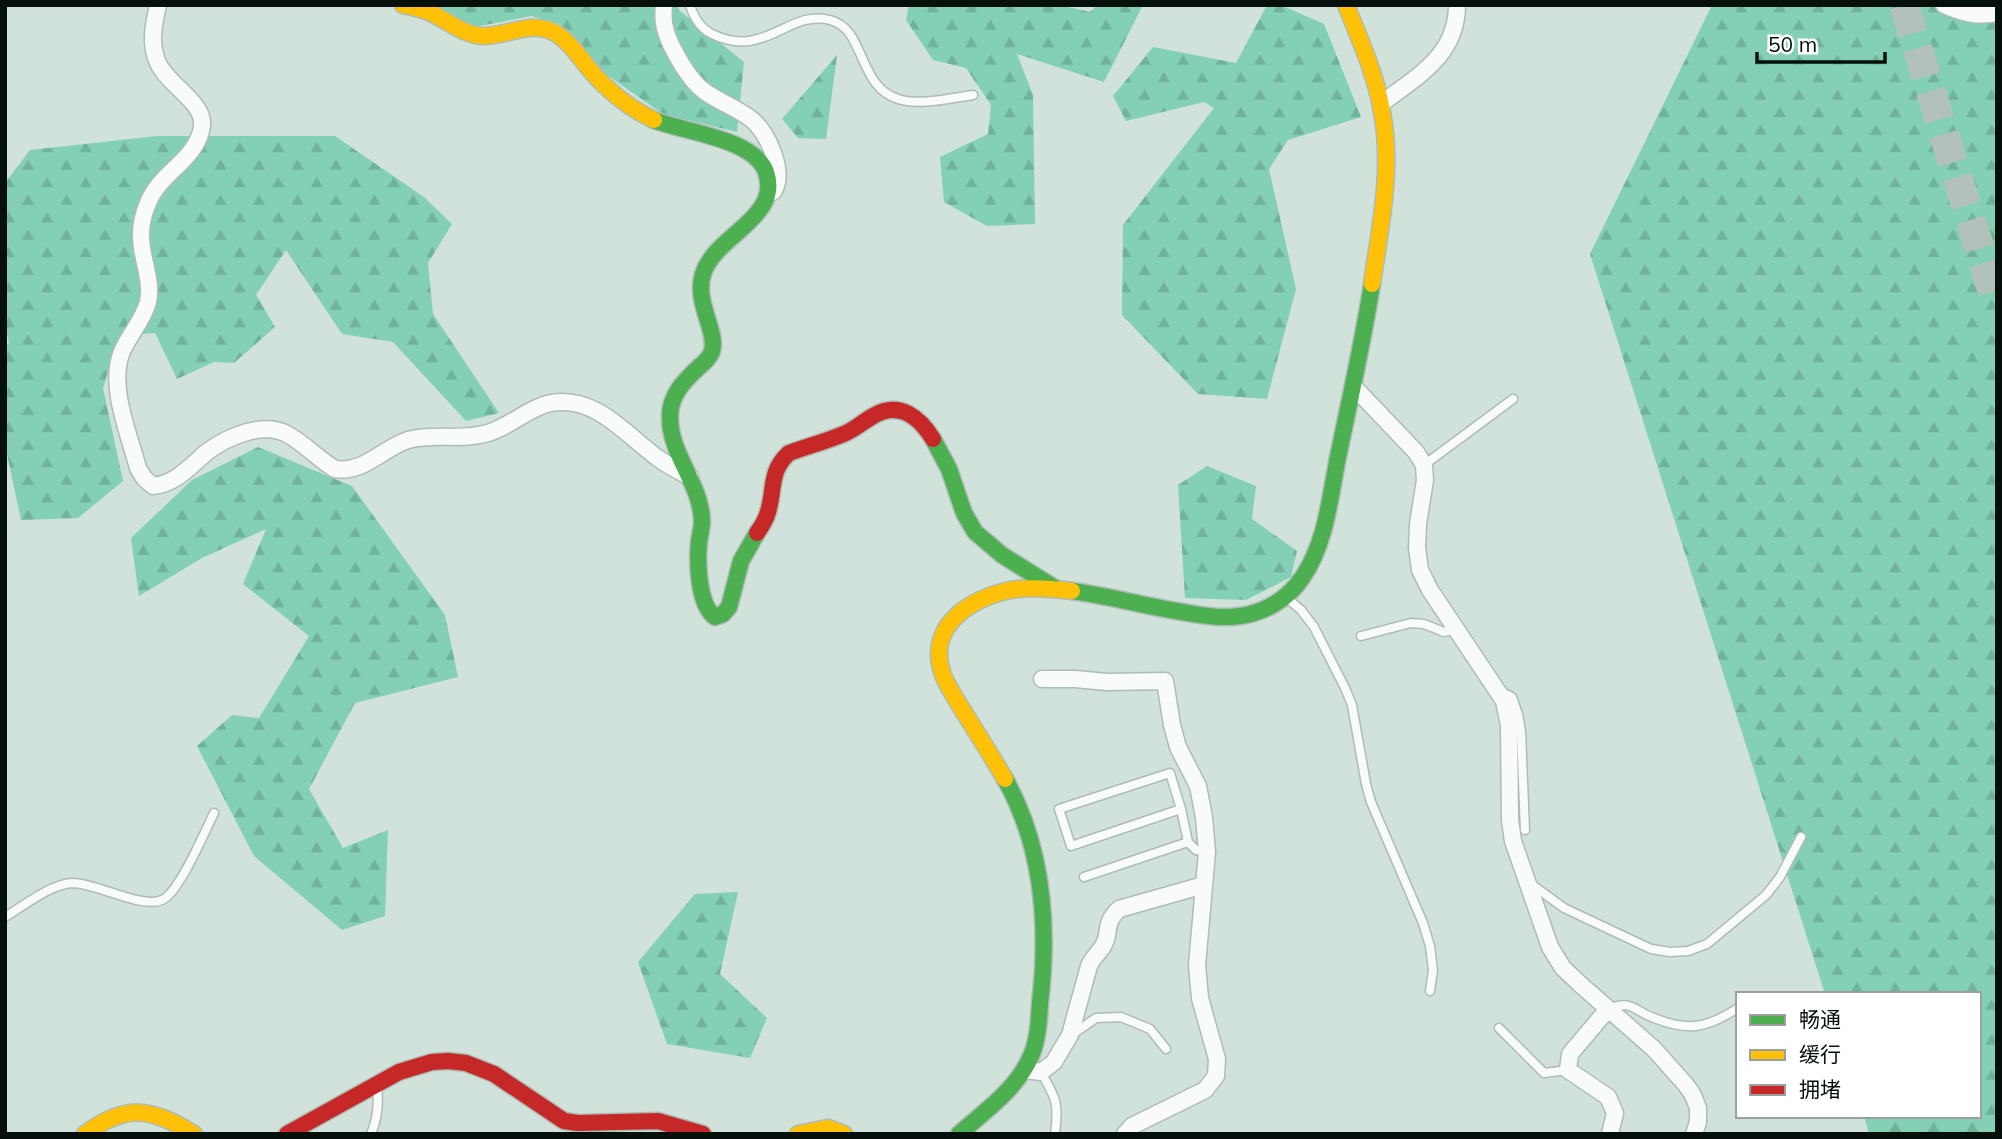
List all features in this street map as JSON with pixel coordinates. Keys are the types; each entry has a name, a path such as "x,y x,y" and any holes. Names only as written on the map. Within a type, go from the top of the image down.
{"street":[{"path":"158,5 153,28 156,59 169,81 190,98 198,109 203,124 190,152 156,188 148,202 141,234 148,279 148,301 122,353 117,374 118,393 138,468 153,486 166,485 209,450 248,432 266,429 286,433 335,469 356,470 407,440 487,434 551,403 571,403 591,408 609,417 662,461 692,478"},
{"path":"403,5 427,11 479,36 536,26 561,36 600,81 635,109 674,128 740,146 751,152 765,170 769,181 768,196"},
{"path":"664,5 666,32 693,81 702,90 752,119 762,130 778,171 778,182 761,208 708,259 701,292 712,351 707,360 679,387 670,412 670,424 682,460 692,478 701,511 699,556 703,602 707,611 715,617 723,614 729,607 743,555 768,512 774,471 782,457 848,432 883,411 894,408 906,411 916,418 940,450 973,530 991,546 1055,588"},
{"path":"958,1134 1017,1080 1035,1045 1042,989 1041,897 1035,857 1018,803 942,673 939,659 944,631 952,619 975,603 1010,590 1055,588 1182,613 1226,617 1270,607 1286,597 1298,584 1318,544 1354,387 1368,315 1387,163 1381,104 1374,77 1346,5"},
{"path":"1381,104 1432,64 1444,51 1457,20 1457,5"},
{"path":"1944,5 1964,13 1984,16 1997,13"},
{"path":"1354,387 1416,452 1424,465 1425,480 1417,548 1420,570 1430,590 1504,701 1509,725 1510,820 1513,841 1550,947 1563,968 1654,1049 1686,1085 1698,1108 1698,1122 1694,1134"},
{"path":"1042,679 1165,681 1178,747 1198,786 1204,817 1206,852 1197,965 1200,998 1217,1059 1216,1076 1205,1090 1132,1126 1125,1134"},
{"path":"1024,1070 1041,1072 1054,1062 1070,1035 1089,966 1102,948 1109,919 1119,909 1204,885"},
{"path":"1608,1009 1570,1054 1568,1070 1608,1097 1615,1113 1610,1134"},
{"path":"287,1134 404,1069 452,1060 484,1069 564,1121 601,1128 658,1121 704,1134"},
{"path":"85,1134 112,1116 132,1111 150,1112 165,1117 194,1134"},
{"path":"798,1134 829,1128 844,1134"}],"lane":[{"path":"690,5 693,16 705,31 741,42 758,41 812,18 833,21 850,33 868,73 880,89 898,99 920,101 973,95"},
{"path":"1424,465 1513,399"},
{"path":"1286,597 1314,627 1352,705 1371,802 1430,946 1433,970 1430,991"},
{"path":"1361,636 1411,623 1424,624 1444,632 1457,629"},
{"path":"1498,690 1512,697 1518,714 1525,830"},
{"path":"1181,809 1071,846 1059,809 1170,773 1181,809 1188,842 1196,850 1206,852"},
{"path":"5,917 51,889 71,883 146,902 162,901 178,884 214,813"},
{"path":"1528,883 1564,908 1651,949 1688,951 1707,944 1766,895 1780,877 1801,837"},
{"path":"1084,877 1188,842"},
{"path":"1608,1009 1618,1005 1635,1007 1653,1018 1686,1027 1702,1027 1736,1009"},
{"path":"1070,1035 1096,1018 1121,1017 1150,1030 1166,1049"},
{"path":"1499,1028 1544,1073 1568,1070"},
{"path":"1041,1072 1055,1097 1058,1111 1055,1134"},
{"path":"370,1134 375,1124 379,1102 377,1083"}],"green space":[{"path":"432,5 677,5 680,11 744,62 737,132 663,114 607,75 560,24 531,16 475,27"},
{"path":"909,5 1060,5 1090,12 1097,5 1143,5 1104,82 1017,54 1033,95 1035,224 987,226 944,202 940,157 988,134 991,105 966,68 933,60 906,20"},
{"path":"1267,5 1281,5 1324,24 1361,117 1288,140 1269,169 1296,289 1267,399 1198,394 1122,315 1123,225 1214,108 1204,102 1126,121 1113,96 1153,47 1236,63"},
{"path":"1712,5 1997,5 1997,1134 1869,1134 1865,1118 1981,1118 1981,992 1824,992 1590,254"},
{"path":"837,55 826,139 798,138 782,119"},
{"path":"157,136 335,136 424,197 452,224 428,263 433,314 499,413 466,421 393,342 342,334 286,250 256,295 275,327 234,363 214,362 177,379 155,333 119,336 103,388 123,481 78,518 21,520 5,445 5,349 9,342 5,327 5,183 30,150"},
{"path":"258,447 352,486 445,615 458,677 355,703 309,789 343,848 388,830 385,916 342,930 254,856 197,746 232,715 259,718 309,636 243,584 266,529 202,558 139,596 131,538 192,480"},
{"path":"1207,466 1256,486 1252,519 1297,551 1291,577 1246,600 1185,598 1178,485"},
{"path":"738,892 720,974 767,1018 750,1058 667,1044 638,962 695,894"}],"tunnel":[{"path":"1904,5 1997,305"}],"traffic: fast":[{"path":"654,120 733,144 759,160 766,172 768,188 765,202 745,226 720,248 703,274 701,295 712,335 712,351 707,360 679,389 672,401 670,416 674,443 700,507 700,582 705,603 715,617 723,614 729,607 741,561 757,533"},
{"path":"1072,591 1182,612 1225,617 1258,612 1275,604 1296,586 1317,550 1326,520 1372,284"},
{"path":"933,439 949,469 964,513 975,532 1002,555 1055,588"},
{"path":"959,1134 1000,1099 1017,1079 1031,1056 1038,1030 1044,945 1040,888 1028,832 1005,779"}],"traffic: slow":[{"path":"403,5 429,12 476,35 493,35 529,28 557,34 612,92 654,120"},
{"path":"1346,5 1376,85 1385,133 1386,177 1372,284"},
{"path":"1005,779 945,679 939,655 941,639 959,614 987,597 1025,588 1072,591"},
{"path":"85,1134 114,1117 139,1113 152,1114 194,1134"},
{"path":"798,1134 828,1128 844,1134"}],"traffic: jam":[{"path":"757,533 768,512 775,474 789,453 839,436 875,415 893,410 916,418 933,439"},
{"path":"287,1134 399,1072 432,1062 448,1061 466,1063 494,1074 564,1121 658,1121 703,1134"}]}
